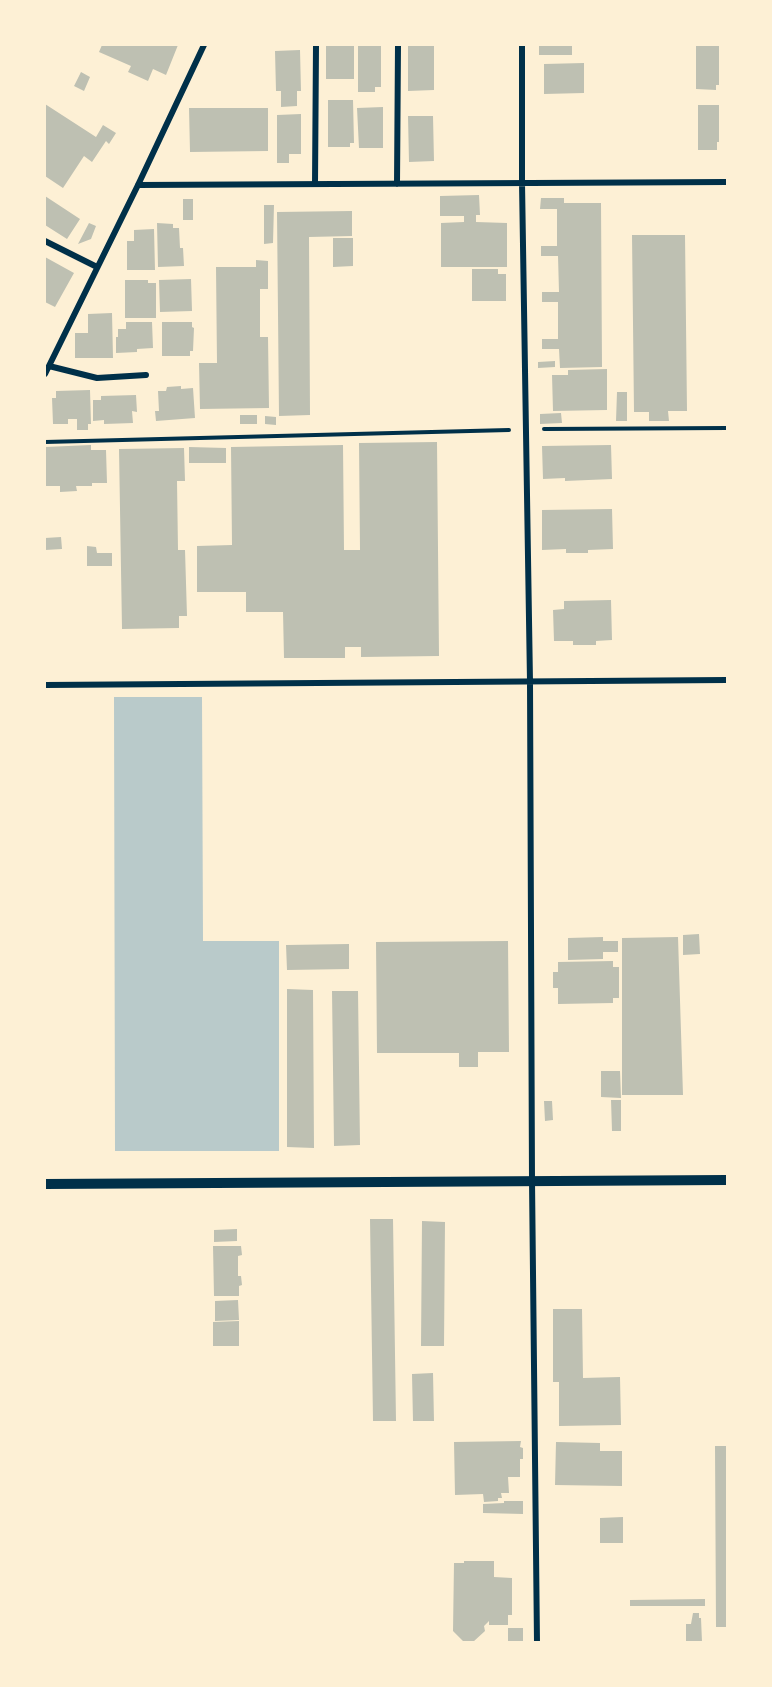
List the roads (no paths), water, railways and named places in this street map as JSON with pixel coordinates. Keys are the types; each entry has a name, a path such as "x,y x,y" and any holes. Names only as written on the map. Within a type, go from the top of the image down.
{"street":[{"path":"45,374 204,45"},
{"path":"315,184 316,45"},
{"path":"397,184 398,45"},
{"path":"522,45 522,183 531,681 532,1181 537,1642"},
{"path":"138,185 727,182"},
{"path":"45,241 97,267"},
{"path":"49,366 97,378 146,375"},
{"path":"45,685 727,680"},
{"path":"45,1184 727,1180"}]}
